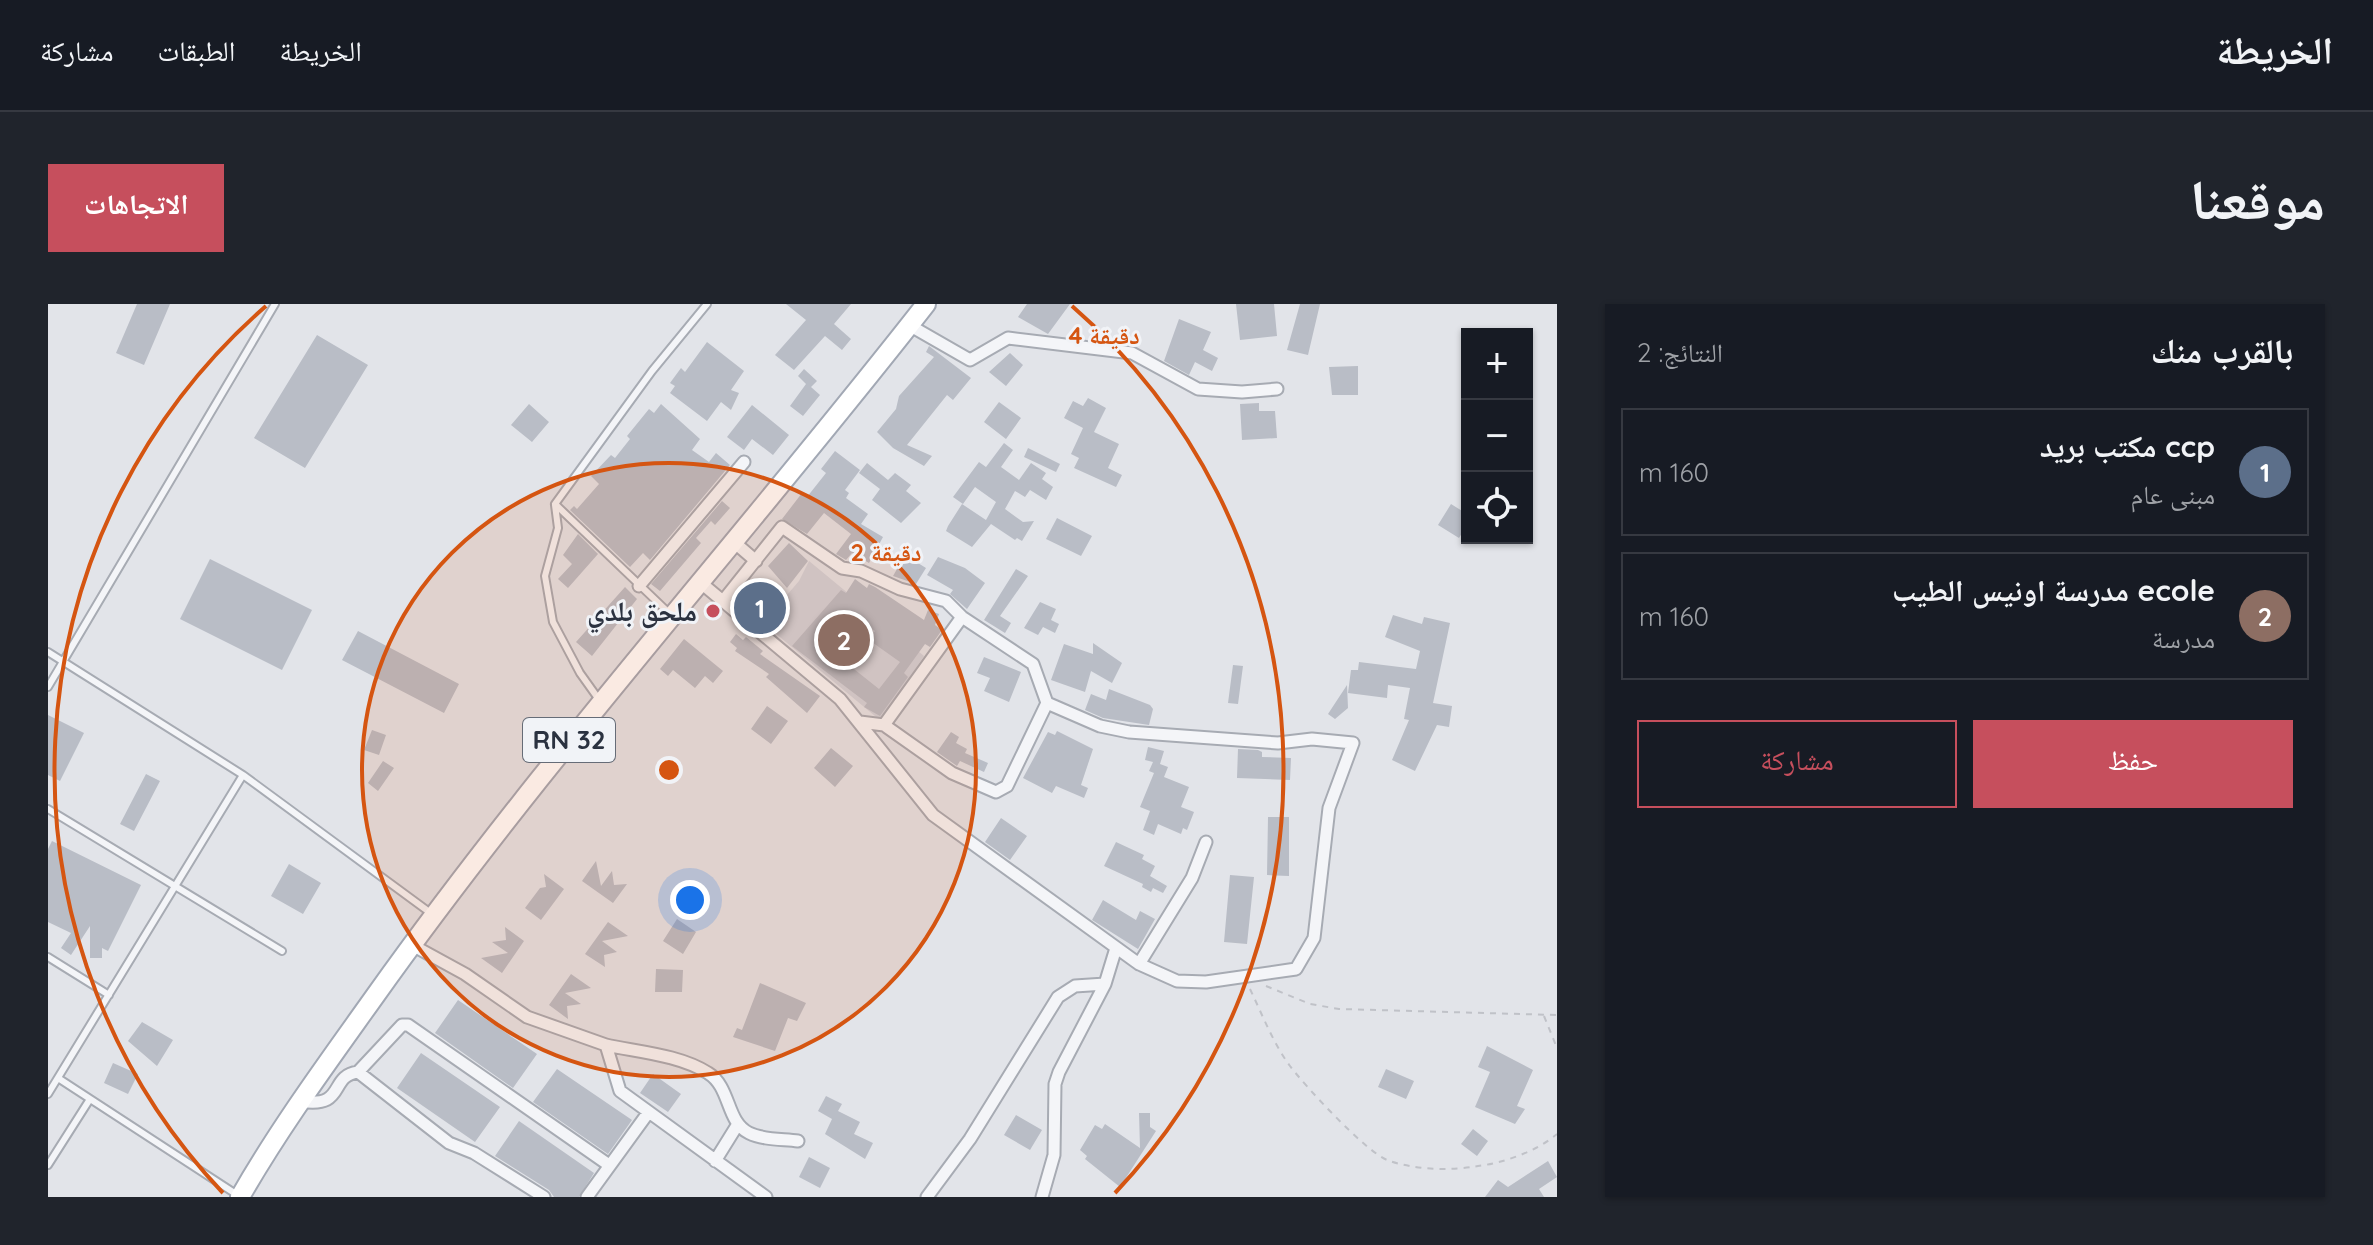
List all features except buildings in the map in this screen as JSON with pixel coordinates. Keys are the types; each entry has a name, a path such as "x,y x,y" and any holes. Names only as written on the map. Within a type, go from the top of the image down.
{"main road":[{"name":"RN 32","path":"240,1197 300,1101 432,914 600,701 734,542 926,304"}],"street":[{"path":"909,325 970,360 1008,338 1132,353 1198,389 1242,392 1277,389"},
{"path":"639,586 744,462"},
{"path":"723,601 782,527 842,568 861,571 900,589 946,601 962,617 1033,664 1047,703 1007,786 996,792 952,773 884,725 860,722"},
{"path":"734,542 756,561"},
{"path":"700,582 840,699 933,815 1139,964 1177,981 1206,982 1296,969 1314,938 1329,808 1353,743 1312,739 1278,743 1129,732 1100,726 1047,703"},
{"path":"884,725 962,617"},
{"path":"1139,964 1192,878 1206,842"},
{"path":"412,945 465,974 527,1017 606,1045 686,1062 709,1073 723,1086 738,1124 758,1136 798,1141"},
{"path":"1042,1197 1054,1155 1055,1094 1059,1072 1105,984 1116,948"},
{"path":"927,1197 970,1139 1058,997 1075,986 1105,984"},
{"path":"300,1101 319,1104 328,1101 351,1073 358,1072 402,1025 408,1025 609,1165"},
{"path":"606,1045 620,1091 766,1197"},
{"path":"358,1072 449,1143 474,1153 544,1197"},
{"path":"587,1197 648,1113"},
{"path":"715,1161 738,1124"}],"lane":[{"path":"48,687 275,304"},
{"path":"600,701 580,673 553,622 545,576 558,528 555,504 652,371 707,304"},
{"path":"555,504 671,615"},
{"path":"48,652 243,775 432,914"},
{"path":"48,1094 243,775"},
{"path":"49,812 282,951"},
{"path":"48,957 109,995"},
{"path":"58,1078 240,1197"},
{"path":"48,1165 90,1099"}],"path":[{"path":"1244,977 1310,1004 1339,1009 1557,1015"},
{"path":"1244,977 1289,1065 1345,1124 1384,1159 1411,1166 1457,1170 1492,1164 1547,1142 1557,1134"},
{"path":"1544,1016 1557,1048"}],"shaded area":[{"path":"809,561 924,656 910,677 913,680 881,721 763,623 799,581"}],"place":[{"name":"ccp مكتب بريد","path":"760,608"},
{"name":"ملحق بلدي","path":"713,611"},
{"name":"ecole مدرسة اونيس الطيب","path":"844,640"}]}
